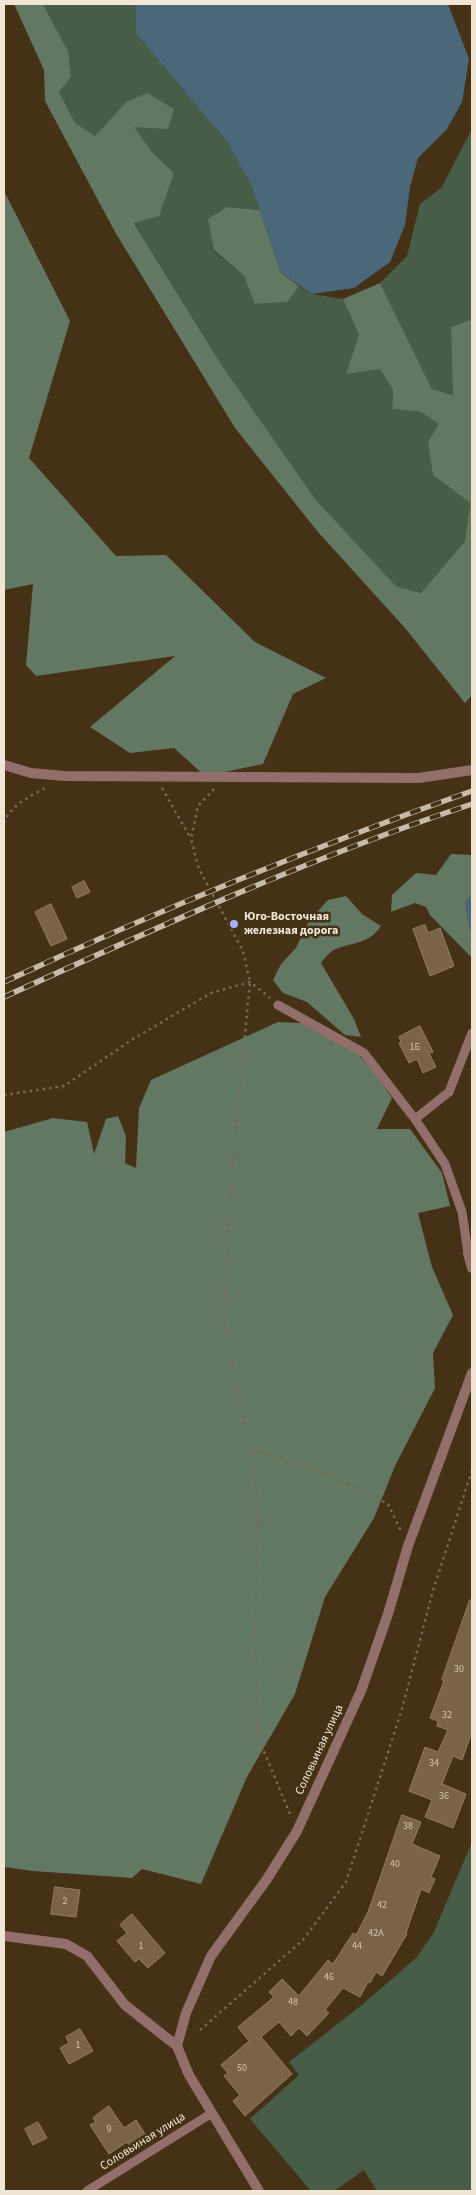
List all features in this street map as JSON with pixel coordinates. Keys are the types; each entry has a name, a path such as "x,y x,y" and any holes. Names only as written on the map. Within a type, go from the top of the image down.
{"street":[{"path":"4,765 31,773 65,776 155,777 418,778 472,770"},
{"path":"468,1253 472,1268"},
{"name":"Соловьиная улица","path":"177,2046 186,2013 211,1956 267,1879 297,1831 361,1691 388,1614 408,1546 472,1373"},
{"path":"4,1936 66,1944 87,1956 125,2005 177,2046 189,2075 259,2191"}],"lane":[{"path":"278,1005 364,1053 415,1119 445,1164 462,1212 468,1253"},
{"path":"415,1119 449,1092 472,1033"},
{"name":"Соловьиная улица","path":"86,2191 212,2113"}],"path":[{"path":"4,823 5,817 23,801 65,776"},
{"path":"190,839 198,806 225,776"},
{"path":"155,777 190,839 199,870 244,950 250,982 228,1211 225,1328 250,1448 258,1497 255,1636 258,1737 297,1831"},
{"path":"250,982 278,1005"},
{"path":"4,1095 64,1086 133,1040 211,993 250,982"},
{"path":"250,1448 332,1475 388,1504 408,1546"},
{"path":"200,2030 303,1940 346,1882 402,1709 432,1594 472,1470"}],"green space":[{"path":"14,4 43,4 68,51 71,77 59,92 75,123 95,136 126,102 147,93 174,109 168,129 134,127 152,152 174,173 159,216 134,223 221,364 316,500 396,586 421,593 465,541 470,503 433,475 428,442 439,424 421,412 392,409 393,390 380,369 346,374 359,335 343,299 380,283 432,389 453,395 451,327 472,319 472,695 465,703 405,628 318,532 235,428 115,232 45,101 44,70"},
{"path":"43,4 135,4 136,34 228,143 252,187 260,210 227,207 214,251 244,276 256,304 288,302 299,286 312,294 343,299 359,335 393,390 392,409 421,412 440,424 433,475 470,503 465,541 421,593 396,586 316,500 221,364 134,222 174,173 152,152 133,127 126,102 95,136 75,124 59,92 68,51"},
{"path":"472,129 472,319 451,327 454,395 432,389 380,283 407,256 420,204 441,188"},
{"path":"4,191 70,321 29,458 116,556 166,555 255,642 326,678 293,694 263,764 205,776 174,748 130,753 90,727 175,656 36,676 26,665 33,584 4,590"},
{"path":"227,207 260,210 281,273 299,286 288,302 255,304 244,276 214,250 208,219"},
{"path":"451,854 472,855 472,895 465,902 472,932 472,958 430,915 426,907 415,903 391,912 392,895 416,873 436,875"},
{"path":"346,896 362,914 381,926 371,936 361,942 334,950 321,963 354,1019 361,1037 345,1035 307,1002 283,993 273,980 281,964 296,948 309,921 328,900"},
{"path":"278,1022 302,1023 358,1054 374,1072 392,1098 377,1129 410,1129 442,1173 450,1206 418,1213 432,1267 453,1315 433,1353 435,1388 395,1466 374,1518 325,1597 295,1694 247,1777 201,1884 142,1869 132,1878 33,1871 4,1867 4,1132 53,1118 87,1122 94,1154 106,1119 118,1116 126,1136 125,1163 136,1168 139,1108 151,1080"},
{"path":"472,1842 472,2191 377,2191 364,2170 334,2191 311,2191 250,2119 299,2075 289,2062 363,2004 416,1958 433,1934"}],"water":[{"path":"135,4 448,4 469,59 462,102 447,129 418,158 410,187 405,225 390,262 354,288 312,294 281,273 252,187 228,143 136,34"},
{"path":"472,895 472,932 465,902"}],"building":[{"path":"84,881 90,892 77,898 72,887"},
{"path":"51,904 67,939 51,946 35,912"},
{"path":"425,925 428,933 440,928 454,966 430,976 413,929"},
{"path":"420,1026 433,1052 429,1053 436,1067 423,1073 417,1059 409,1063 399,1043 401,1042 399,1037"},
{"path":"470,1600 472,1600 472,1732 462,1760 453,1756 442,1784 466,1794 453,1828 425,1817 432,1800 409,1791 425,1747 438,1752 448,1730 437,1726 438,1721 430,1718"},
{"path":"402,1815 421,1822 412,1844 440,1856 431,1877 435,1879 429,1893 421,1889 407,1934 382,1976 376,1972 360,1997 343,1988 325,2010 329,2013 307,2036 299,2028 291,2036 279,2022 261,2037 292,2074 245,2116 233,2101 240,2095 224,2076 228,2073 221,2065 249,2041 238,2027 274,1997 269,1992 282,1979 299,1996 328,1960 333,1964 353,1933 356,1935 368,1912"},
{"path":"55,1887 80,1890 76,1917 51,1914"},
{"path":"132,1914 165,1953 148,1968 139,1959 135,1962 117,1941 127,1933 120,1925"},
{"path":"80,2029 93,2051 69,2064 60,2048 69,2043 66,2037"},
{"path":"109,2106 124,2128 136,2120 149,2140 133,2151 127,2142 109,2154 90,2125 96,2122 93,2118"},
{"path":"38,2122 47,2138 33,2145 25,2129"}],"railway":[{"path":"4,982 119,930 294,857 472,791"},
{"path":"4,997 178,919 294,870 472,804"}],"place":[{"name":"Юго-Восточная железная дорога","path":"234,924"}]}
